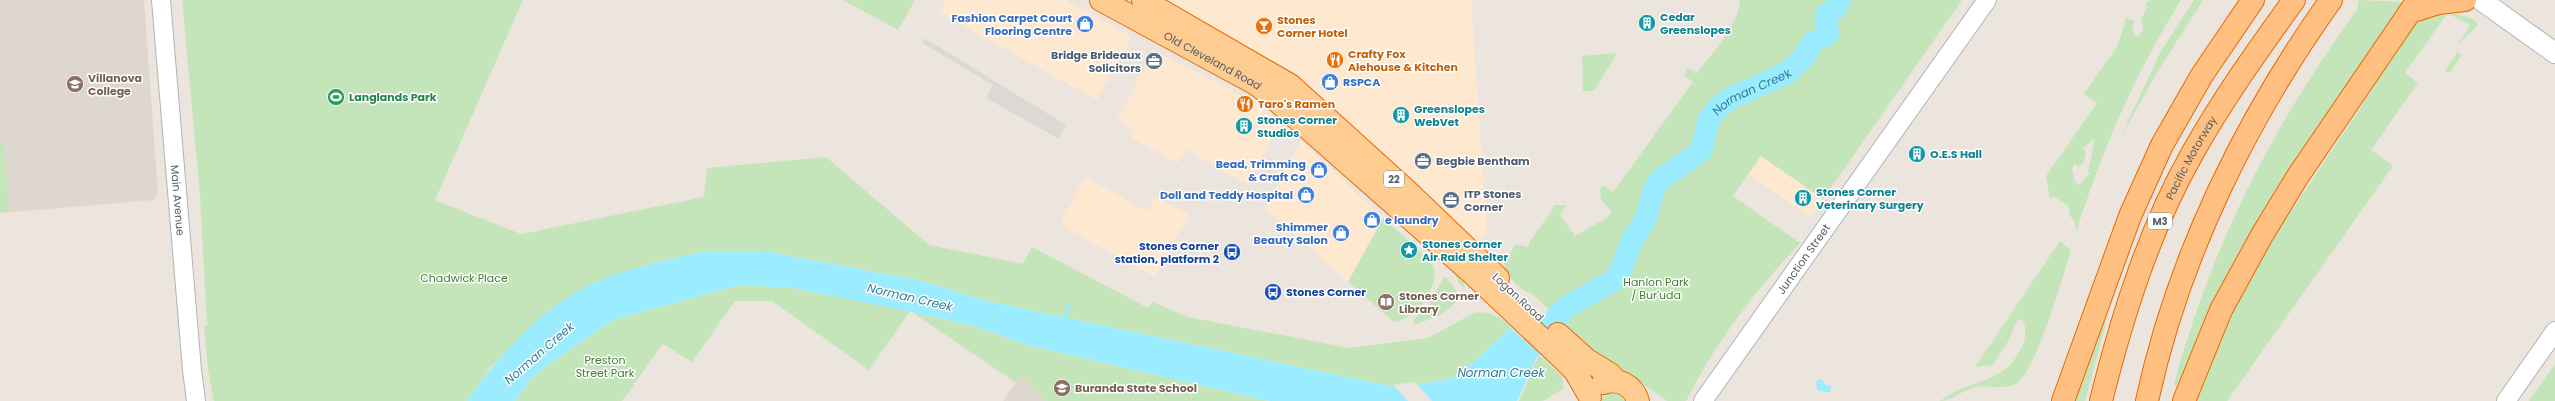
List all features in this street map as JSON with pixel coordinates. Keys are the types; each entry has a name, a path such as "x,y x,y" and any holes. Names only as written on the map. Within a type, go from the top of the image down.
{"highway":[{"name":"Old Cleveland Road","path":"1101,0 1256,84 1315,134"},
{"name":"Old Cleveland Road","path":"1143,0 1274,73 1301,93"},
{"path":"2063,401 2130,216 2162,145 2202,75 2253,0"},
{"name":"Pacific Motorway","path":"2101,401 2135,284 2172,193 2191,154 2221,106 2294,0"},
{"path":"2147,401 2176,299 2209,213 2255,123 2299,48 2332,0"},
{"path":"2184,401 2221,310 2262,235 2298,176 2414,6 2465,0"},
{"name":"Logan Road","path":"1301,93 1518,307 1575,360 1610,374 1616,381"},
{"name":"Logan Road","path":"1315,134 1518,307"},
{"name":"Logan Road","path":"1575,360 1590,399"},
{"name":"22","path":"1590,399 1603,383 1616,381 1628,386 1642,399"}],"main road":[{"path":"2481,0 2555,53"}],"street":[{"name":"Main Avenue","path":"161,0 192,370 196,401"},
{"name":"Junction Street","path":"1703,401 1987,0"},
{"path":"2506,401 2555,331"}],"shaded area":[{"name":"Villanova College","path":"0,0 144,0 158,194 154,200 0,213"},
{"path":"946,0 1065,0 1132,37 1097,100 939,12"},
{"path":"1169,0 1471,0 1487,233 1474,241 1310,89 1169,2"},
{"path":"924,38 1066,125 1059,139 986,98 993,85 922,43"},
{"path":"1154,50 1259,105 1279,125 1248,185 1186,149 1178,163 1130,137 1133,129 1117,120"},
{"path":"1301,141 1383,218 1348,282 1265,208"},
{"path":"1761,156 1823,199 1810,217 1748,174"},
{"path":"1085,177 1148,212 1156,197 1189,215 1155,277 1064,227 1062,220"},
{"name":"Buranda State School","path":"1023,374 1158,401 1003,401"}],"green space":[{"name":"Chadwick Place","path":"182,0 523,0 435,200 521,234 704,197 707,168 826,157 929,245 1023,264 1032,247 1148,308 1152,302 1188,317 1349,348 1428,338 1474,313 1490,314 1503,320 1511,327 1460,374 1441,381 1394,387 983,300 922,281 770,252 707,251 649,264 595,282 551,309 491,367 467,401 214,401 208,370 204,326 207,326 200,195"},
{"path":"843,0 915,0 898,30"},
{"name":"Hanlon Park / Bur'uda","path":"1740,0 1962,0 1823,199 1761,156 1733,196 1800,243 1752,298 1737,318 1697,379 1686,401 1667,401 1588,346 1531,293 1518,286 1510,277 1504,263 1516,244 1528,247 1530,241 1553,209 1553,205 1566,205 1560,214 1575,236 1608,217 1612,211 1601,200 1600,190 1603,185 1613,192 1693,82 1684,75 1688,68 1697,73 1730,29 1738,10"},
{"path":"2151,0 2181,0 2149,55 2121,113 2108,143 2076,233 2075,222 2070,216 2068,206 2055,197 2050,198 2046,176 2097,103 2084,94 2118,45 2126,18 2135,21 2132,26 2135,36 2139,37 2143,29 2141,19 2147,8 2146,2","holes":["2095,138 2088,172 2090,173 2079,185 2075,182 2072,168 2075,164 2078,167 2083,164 2086,153 2083,148"]},
{"path":"2194,0 2203,0 2158,71 2120,138 2161,51"},
{"path":"2359,0 2405,2 2180,388 2177,387 2174,384 2189,333 2206,284 2248,188 2298,97 2357,10"},
{"path":"2449,11 2405,73 2418,83 2371,150 2393,166 2227,401 2191,401 2230,312 2257,262 2355,116 2403,39 2419,19"},
{"path":"2449,14 2471,18 2477,22 2477,26 2457,46 2470,25"},
{"path":"2457,52 2462,55 2449,73 2445,71"},
{"path":"1617,53 1594,91 1583,91 1582,56"},
{"path":"0,144 4,144 9,211 0,212"},
{"path":"1383,218 1431,263 1435,272 1431,289 1422,304 1408,317 1394,322 1348,282"},
{"path":"2060,241 2071,250 2040,344 2023,376 2011,386 1976,387 1949,399 1940,401 1950,394 1994,376 2012,362 2023,344 2025,335 2025,326 2020,319 2017,320 2010,338 1993,365 1975,367"},
{"path":"1441,260 1462,277 1465,289 1458,282 1455,273"},
{"path":"1444,277 1447,278 1461,298 1441,315 1414,325 1413,320 1428,306"},
{"name":"Preston Street Park","path":"739,285 793,288 910,311 869,370 772,301 735,301 692,362 663,344 622,401 515,401 534,375 613,320"},
{"path":"912,312 974,326 1027,345 1269,401 1046,401 1023,375 1016,383"},
{"path":"2104,320 2106,324 2085,401 2070,401"},
{"path":"1539,355 1562,376 1564,388 1543,401 1519,401"},
{"path":"2555,364 2555,401 2529,401"},
{"path":"1617,391 1628,401 1599,401 1607,392"}],"water":[{"name":"Norman Creek","path":"707,251 770,252 922,281 983,300 1394,387 1441,381 1460,374 1511,327 1539,353 1517,401 1269,401 1027,345 974,326 912,312 793,288 739,285 613,320 534,375 515,401 467,401 508,349 524,333 541,317 577,292 596,282 623,272"},
{"path":"1821,379 1825,384 1831,386 1830,393 1817,390 1816,381"}],"pier":[{"path":"1512,325 1541,353 1540,355 1509,326"},
{"path":"1415,382 1432,401 1408,401 1393,385"}],"waterway":[{"name":"Norman Creek","path":"1509,367 1521,358 1566,307 1613,281 1621,269 1633,238 1645,221 1654,189 1661,179 1701,151 1709,119 1717,109 1731,98 1787,73 1805,56 1812,43 1828,34 1826,14 1835,9 1840,0"},
{"path":"1063,322 1069,304"}],"place":[{"name":"Cedar Greenslopes","path":"1647,23"},
{"name":"Fashion Carpet Court Flooring Centre","path":"1085,24"},
{"name":"Stones Corner Hotel","path":"1264,26"},
{"name":"Crafty Fox Alehouse & Kitchen","path":"1335,60"},
{"name":"Bridge Brideaux Solicitors","path":"1154,61"},
{"name":"RSPCA","path":"1330,82"},
{"name":"Villanova College","path":"75,84"},
{"name":"Langlands Park","path":"336,97"},
{"name":"Taro's Ramen","path":"1245,104"},
{"name":"Greenslopes WebVet","path":"1401,115"},
{"name":"Stones Corner Studios","path":"1244,126"},
{"name":"O.E.S Hall","path":"1917,154"},
{"name":"Begbie Bentham","path":"1423,161"},
{"name":"Bead, Trimming & Craft Co","path":"1319,170"},
{"name":"Doll and Teddy Hospital","path":"1306,195"},
{"name":"Stones Corner Veterinary Surgery","path":"1803,198"},
{"name":"ITP Stones Corner","path":"1451,200"},
{"name":"e laundry","path":"1372,220"},
{"name":"Shimmer Beauty Salon","path":"1341,233"},
{"name":"Stones Corner Air Raid Shelter","path":"1409,250"},
{"name":"Stones Corner station, platform 2","path":"1232,252"},
{"name":"Stones Corner","path":"1273,292"},
{"name":"Stones Corner Library","path":"1386,302"},
{"name":"Buranda State School","path":"1062,388"}]}
